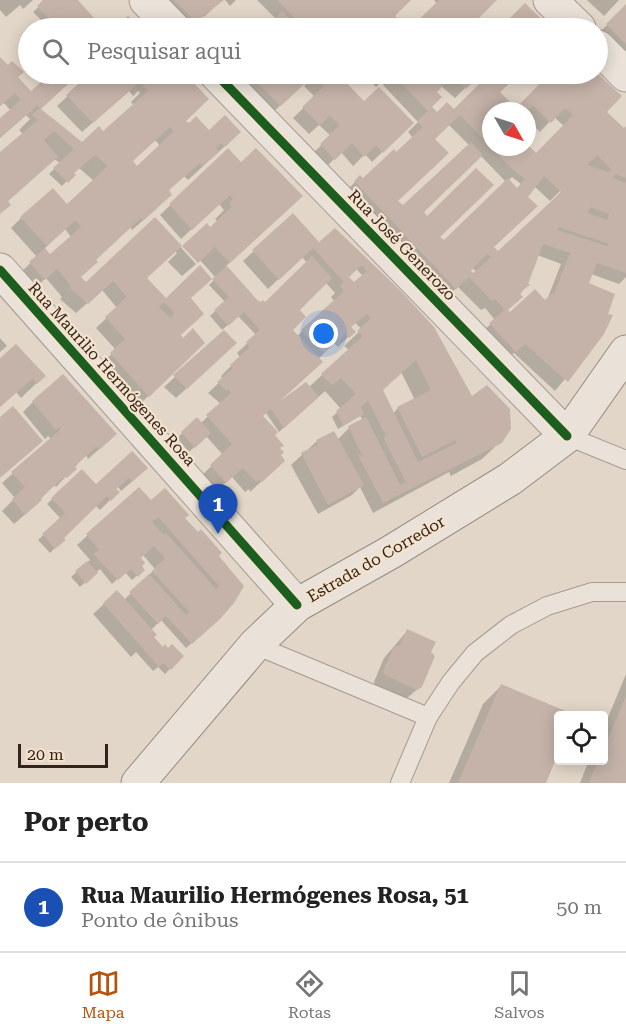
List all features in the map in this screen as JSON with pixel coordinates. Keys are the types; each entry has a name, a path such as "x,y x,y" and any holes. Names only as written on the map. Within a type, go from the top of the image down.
{"street":[{"path":"146,0 163,18"},
{"path":"549,0 568,18"},
{"path":"608,58 626,75"},
{"name":"Rua José Generozo","path":"226,84 567,436"},
{"name":"Rua Maurilio Hermógenes Rosa","path":"0,270 297,605"},
{"name":"Estrada do Corredor","path":"138,783 255,645 297,605 391,552 510,479 567,436 626,352"}],"lane":[{"path":"567,436 626,460"},
{"path":"400,783 429,717 451,682 475,653 511,625 547,606 592,592 626,592"},
{"path":"255,645 429,717"}],"building":[{"path":"43,0 78,0 94,18 48,18 37,6"},
{"path":"174,0 224,0 201,18 192,18"},
{"path":"277,0 411,0 395,16 397,18 295,18"},
{"path":"439,0 497,0 479,18 420,18"},
{"path":"525,3 540,18 510,18"},
{"path":"626,4 626,44 608,26 608,22"},
{"path":"282,11 289,18 275,18"},
{"path":"0,57 8,65 12,61 18,66 18,84 24,84 31,91 39,84 68,84 41,109 82,142 99,126 103,131 148,91 142,84 195,84 209,99 186,121 189,123 196,116 209,130 225,115 241,132 225,147 221,143 216,148 219,152 203,166 200,163 169,190 172,195 143,221 141,218 81,277 86,282 155,217 182,246 147,278 166,298 200,265 212,279 191,298 204,314 181,335 183,338 193,328 205,343 149,397 110,353 125,339 105,317 127,297 113,281 88,304 69,287 71,286 57,269 45,280 29,262 45,248 50,254 81,227 76,220 47,246 20,217 53,188 67,204 108,166 95,155 74,173 76,175 68,183 53,168 74,149 54,131 44,140 58,157 8,201 11,205 0,214 0,152 38,120 32,115 40,108 37,106 0,138 0,118 21,100 15,93 0,106","holes":["170,127 174,131 137,166 133,161","164,302 175,313 170,318 159,307"]},
{"path":"608,83 622,96 607,112 624,128 626,126 626,178 615,174 613,178 626,183 626,273 597,263 589,283 615,294 608,314 613,315 604,334 568,382 525,344 516,352 489,323 505,310 495,299 492,301 469,277 456,289 354,181 360,175 363,178 394,149 396,152 423,127 417,121 428,111 402,84 444,84 437,92 442,97 432,107 437,112 447,102 454,109 479,84 508,84 500,92 510,102 482,102 482,138 460,115 435,139 449,153 398,201 403,205 471,142 482,156 424,212 427,216 476,168 494,185 440,237 444,240 508,178 517,188 525,179 499,156 536,156 536,153 573,115 565,108 551,123 536,109 536,102 522,102 539,84","holes":["597,155 612,170 608,172 587,165","544,176 561,192 498,251 494,247 538,206 528,197","590,207 609,214 607,220 588,213","559,227 609,244 607,246 557,230","543,244 570,253 554,294 552,293 545,300 535,289 510,312 508,310 523,297 519,293 531,284 528,284","487,254 491,257 473,273 471,271"]},
{"path":"78,84 138,84 93,123 66,95"},
{"path":"258,84 304,84 281,106"},
{"path":"322,84 348,84 364,101 379,87 414,123 383,153 376,145 364,157 352,143 335,160 320,144 340,125 330,116 320,125 302,107 324,86"},
{"path":"461,84 471,84 466,89"},
{"path":"228,148 241,162 256,148 303,196 230,263 215,247 198,263 182,246 207,223 210,227 232,207 229,203 233,199 230,195 192,230 169,204"},
{"path":"293,213 319,242 335,228 401,291 434,327 472,396 487,385 510,409 511,429 502,443 383,503 358,455 362,455 348,426 366,417 400,485 406,482 383,437 386,436 368,401 361,407 364,414 343,425 336,411 356,394 341,378 332,385 321,374 363,336 357,331 371,318 367,314 351,327 356,332 349,338 345,334 324,353 301,330 344,291 340,286 344,282 313,248 279,280 252,250","holes":["362,265 367,271 354,282 349,277","416,360 431,390 397,407 422,457 455,440 457,443 418,462 383,390"]},
{"path":"312,256 332,278 300,310 306,317 293,330 323,362 280,401 306,382 319,397 284,428 271,409 263,416 278,432 275,435 284,446 280,448 284,452 281,455 285,461 262,482 259,480 256,482 243,468 226,483 210,465 232,444 206,415 231,393 217,382 233,368 230,365 250,347 246,342 260,330 244,312 228,326 214,310 229,297 212,279 227,266 257,300 265,302"},
{"path":"224,330 237,343 187,389 173,375"},
{"path":"16,344 46,376 37,384 32,379 0,407 0,358"},
{"path":"63,374 117,434 99,450 97,446 75,466 77,469 67,478 65,476 25,515 12,499 25,487 11,472 61,429 59,427 56,430 32,401"},
{"path":"13,406 43,441 0,478 0,417"},
{"path":"197,417 211,433 195,448 181,432"},
{"path":"334,431 364,485 328,505 301,453 318,444 316,440"},
{"path":"132,451 148,468 132,482 129,478 116,489 120,492 111,501 107,496 55,549 42,534 65,513 51,498 82,469 96,484"},
{"path":"139,487 151,500 165,488 189,515 185,518 198,532 201,529 222,553 219,556 244,586 234,603 220,619 192,644 166,616 158,624 129,592 149,574 186,615 189,612 152,571 165,558 154,546 141,558 145,563 142,566 145,570 138,577 131,569 118,580 93,554 99,550 86,534","holes":["158,517 219,586 216,589 166,533 164,535 152,522"]},
{"path":"87,561 98,573 86,584 75,571"},
{"path":"117,590 157,635 154,637 163,647 165,644 168,648 172,644 184,656 171,670 163,663 159,667 103,603"},
{"path":"407,629 436,642 431,652 435,656 422,687 417,690 385,675 383,671 394,646 400,645"},
{"path":"501,684 565,711 554,711 554,764 546,783 458,783"},
{"path":"626,696 626,783 589,783 596,765 608,765 608,739"}],"cycle path":[{"path":"226,84 567,436"},
{"path":"0,270 297,605"}],"place":[{"name":"Rua Maurilio Hermógenes Rosa, 51","path":"218,534"}]}
